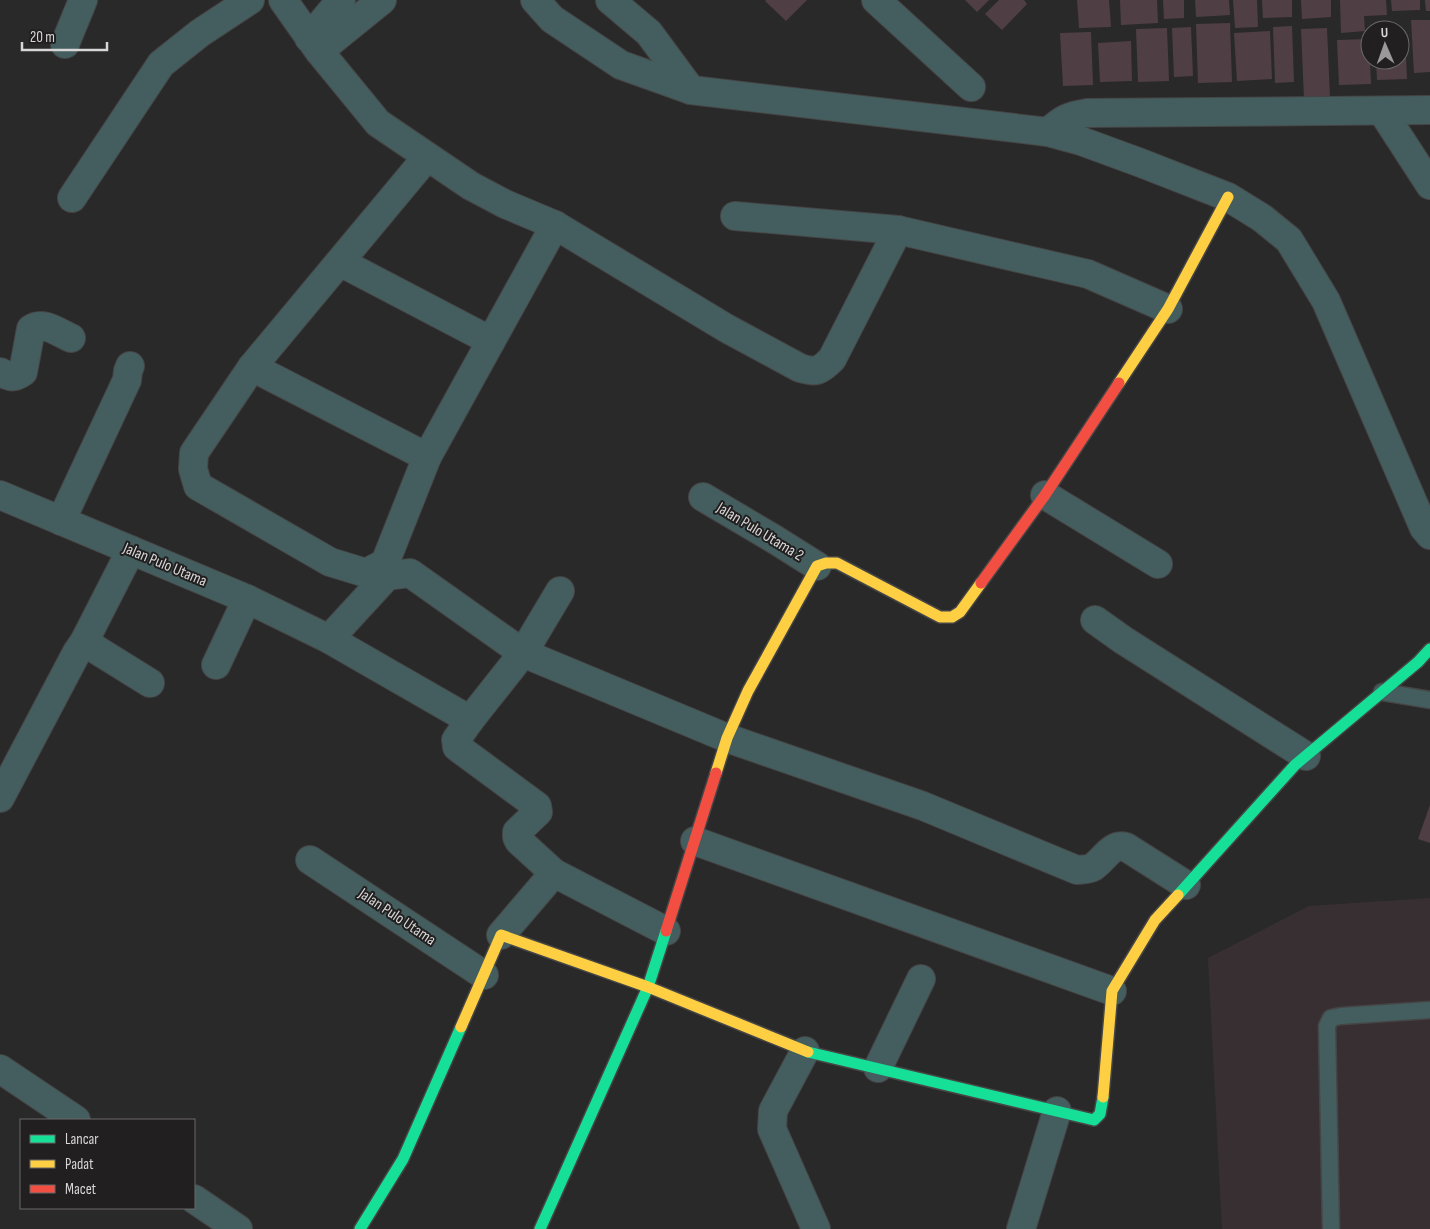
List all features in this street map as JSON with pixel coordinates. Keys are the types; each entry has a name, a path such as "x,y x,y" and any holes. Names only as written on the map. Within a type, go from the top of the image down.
{"street":[{"path":"65,44 83,0"},
{"path":"72,198 161,64 200,33 250,0"},
{"path":"283,0 314,44 378,123 471,186 505,204 555,225 726,328 800,368 812,372 823,368 832,360 898,230"},
{"path":"314,44 341,0"},
{"path":"314,44 382,0"},
{"path":"534,0 552,19 621,65 690,90 1048,132 1081,141 1228,197 1262,218 1289,240 1326,301 1424,528 1430,535"},
{"path":"610,0 649,33 690,90"},
{"path":"876,0 971,87"},
{"path":"1048,132 1070,116 1087,113 1430,110"},
{"path":"1382,111 1430,185"},
{"path":"427,157 252,368 194,453 193,469 198,486 330,562 366,573 384,563 427,457 555,225"},
{"path":"540,1229 648,987 727,738 748,691 816,566 826,563 837,563 940,617 952,617 960,612 1045,495 1168,309 1228,197"},
{"path":"736,216 898,230 1088,274 1168,309"},
{"path":"340,262 491,341"},
{"path":"0,372 10,377 17,376 23,372 31,329 36,326 44,326 71,338"},
{"path":"61,521 127,380 130,366"},
{"path":"252,368 427,457"},
{"name":"Jalan Pulo Utama","path":"0,495 247,599 329,639 470,720"},
{"path":"1045,495 1158,564"},
{"name":"Jalan Pulo Utama 2","path":"703,497 816,566"},
{"path":"0,798 131,550"},
{"path":"329,639 387,576 410,573 522,652 727,738 923,806 1077,870 1093,867 1114,847 1120,846 1126,847 1186,885"},
{"path":"560,591 522,652 456,740 458,747 537,806 538,812 518,832 517,837 554,873 666,931"},
{"path":"216,665 247,599"},
{"path":"1095,620 1123,640 1306,756"},
{"path":"84,642 150,683"},
{"path":"501,935 648,987 805,1051 1094,1120 1100,1114 1103,1102 1112,991 1155,920 1295,765 1418,662 1430,649"},
{"path":"694,841 1112,991"},
{"name":"Jalan Pulo Utama","path":"310,860 484,975"},
{"path":"360,1229 403,1159 501,935 554,873"},
{"path":"878,1068 921,979"},
{"path":"805,1051 773,1111 772,1129 816,1229"},
{"path":"0,1069 75,1119"},
{"path":"1021,1229 1057,1111"},
{"path":"195,1200 238,1229"}],"lane":[{"path":"1382,692 1430,700"},
{"path":"1331,1229 1327,1026 1331,1018 1341,1016 1430,1010"}],"shaded area":[{"path":"1430,898 1430,1229 1222,1229 1208,958 1309,906"}],"building":[{"path":"766,0 807,0 786,21"},
{"path":"965,0 989,0 977,12"},
{"path":"999,0 1024,0 1027,4 1002,30 985,14"},
{"path":"1077,0 1109,0 1111,27 1079,28"},
{"path":"1120,0 1157,0 1158,23 1121,25"},
{"path":"1163,0 1184,0 1184,18 1164,19"},
{"path":"1195,0 1229,0 1230,15 1196,17"},
{"path":"1233,0 1257,0 1258,27 1235,28"},
{"path":"1262,0 1292,0 1292,17 1263,18"},
{"path":"1301,0 1331,0 1331,17 1302,19"},
{"path":"1340,0 1386,0 1387,15 1364,16 1364,20 1360,20 1360,31 1341,33"},
{"path":"1391,0 1420,0 1420,10 1392,11"},
{"path":"1425,0 1430,0 1430,11 1426,11"},
{"path":"1411,20 1430,20 1430,72 1414,73"},
{"path":"1230,23 1232,82 1198,83 1196,24"},
{"path":"1292,26 1294,82 1275,83 1273,27"},
{"path":"1191,27 1193,76 1174,77 1172,28"},
{"path":"1167,28 1169,81 1138,82 1136,29"},
{"path":"1327,28 1330,98 1304,99 1301,29"},
{"path":"1270,31 1272,79 1237,81 1234,33"},
{"path":"1091,32 1093,85 1063,86 1060,33"},
{"path":"1360,39 1360,70 1370,70 1371,84 1339,85 1337,40"},
{"path":"1131,41 1132,81 1100,82 1098,43"},
{"path":"1376,70 1407,70 1407,79 1377,80"},
{"path":"1430,805 1430,843 1418,839"}],"traffic: fast":[{"path":"1178,895 1295,765 1418,662 1430,649"},
{"path":"540,1229 648,987 666,931"},
{"path":"360,1229 403,1159 461,1027"},
{"path":"808,1052 1094,1120 1100,1114 1103,1097"}],"traffic: slow":[{"path":"1119,383 1168,309 1228,197"},
{"path":"716,773 727,738 748,691 817,566 826,563 837,563 940,617 952,617 960,612 981,583"},
{"path":"1103,1097 1112,991 1155,920 1178,895"},
{"path":"461,1027 501,935 648,987 808,1052"}],"traffic: jam":[{"path":"981,583 1045,495 1119,383"},
{"path":"666,931 716,773"}]}
